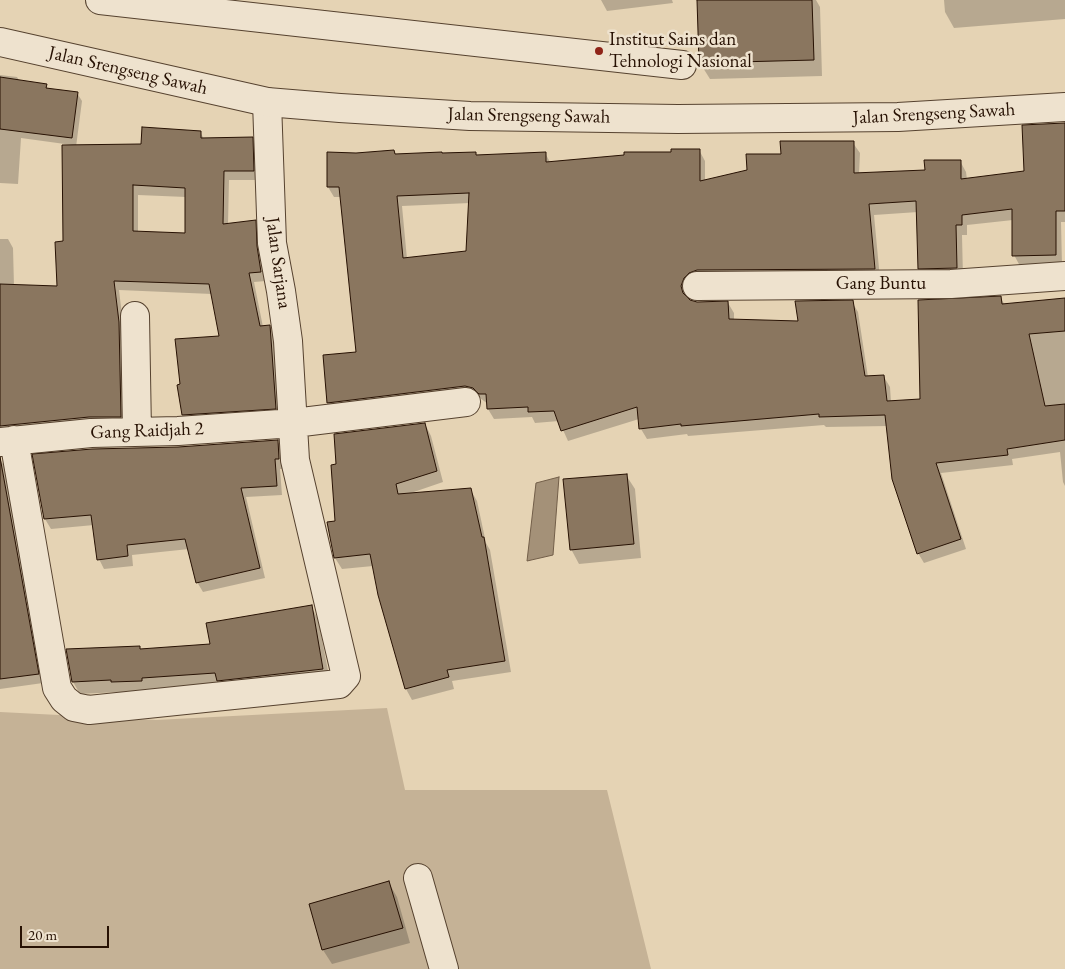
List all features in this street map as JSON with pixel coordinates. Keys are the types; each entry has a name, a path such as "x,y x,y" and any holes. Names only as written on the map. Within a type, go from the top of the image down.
{"street":[{"path":"100,0 682,64"},
{"name":"Jalan Srengseng Sawah","path":"0,42 267,102 470,116 678,119 898,117 1065,107"},
{"name":"Jalan Sarjana","path":"7,441 57,688 64,700 74,707 89,710 339,684 346,676 295,460 288,341 282,292 272,243 267,102"},
{"name":"Gang Buntu","path":"697,286 951,284 1065,276"},
{"path":"135,316 137,432"},
{"name":"Gang Raidjah 2","path":"7,441 92,433 178,431 294,423 466,402"},
{"path":"418,878 444,969"}],"shaded area":[{"path":"559,477 553,555 527,561 536,483"},
{"path":"387,708 405,790 607,790 651,969 0,969 0,712 156,720"}],"building":[{"path":"697,0 812,0 814,60 699,63"},
{"path":"0,77 47,84 46,88 78,92 72,138 0,129"},
{"path":"1065,123 1065,211 1056,211 1056,255 1012,256 1012,209 962,215 962,225 956,225 957,268 918,269 916,201 869,204 875,269 697,270 689,273 684,278 681,286 683,293 690,300 697,302 728,301 729,319 798,321 795,301 853,300 865,376 884,375 887,401 920,399 918,300 1001,296 1002,304 1065,298 1065,331 1029,334 1045,406 1065,404 1065,440 1007,449 1008,455 936,463 961,539 917,554 892,479 885,415 819,417 819,414 639,429 637,407 561,431 554,411 528,412 528,407 487,409 486,394 479,394 473,388 465,386 327,403 323,355 356,352 339,187 327,187 327,152 356,153 394,150 395,154 476,152 476,155 546,152 546,162 624,155 624,152 671,152 671,149 700,149 700,181 747,170 746,154 781,154 780,141 854,141 854,173 925,170 924,160 961,160 961,179 1024,171 1022,125","holes":["469,193 466,251 403,258 397,196"]},
{"path":"142,127 201,131 201,138 253,137 254,171 224,171 223,224 256,220 261,272 249,273 260,326 270,325 276,409 182,415 177,385 180,384 175,339 219,336 209,284 114,281 119,322 121,417 89,417 0,426 0,284 57,286 55,242 63,241 62,145 141,144","holes":["133,185 185,188 185,233 133,231"]},
{"path":"425,423 437,471 396,484 398,494 471,488 482,537 484,537 505,661 447,670 449,677 405,689 378,595 370,554 334,558 327,522 335,521 331,465 336,464 334,434"},
{"path":"278,440 279,459 275,459 277,486 241,488 260,568 196,583 185,539 127,545 128,556 97,560 91,515 44,519 32,454 92,449 178,447"},
{"path":"0,457 39,674 0,679"},
{"path":"627,474 634,544 570,550 563,479"},
{"path":"312,605 323,669 217,681 215,673 142,678 142,681 72,682 66,649 140,646 140,649 210,644 206,623"},
{"path":"389,881 403,928 322,950 309,904"}],"place":[{"name":"Institut Sains dan Tehnologi Nasional","path":"599,51"}]}
